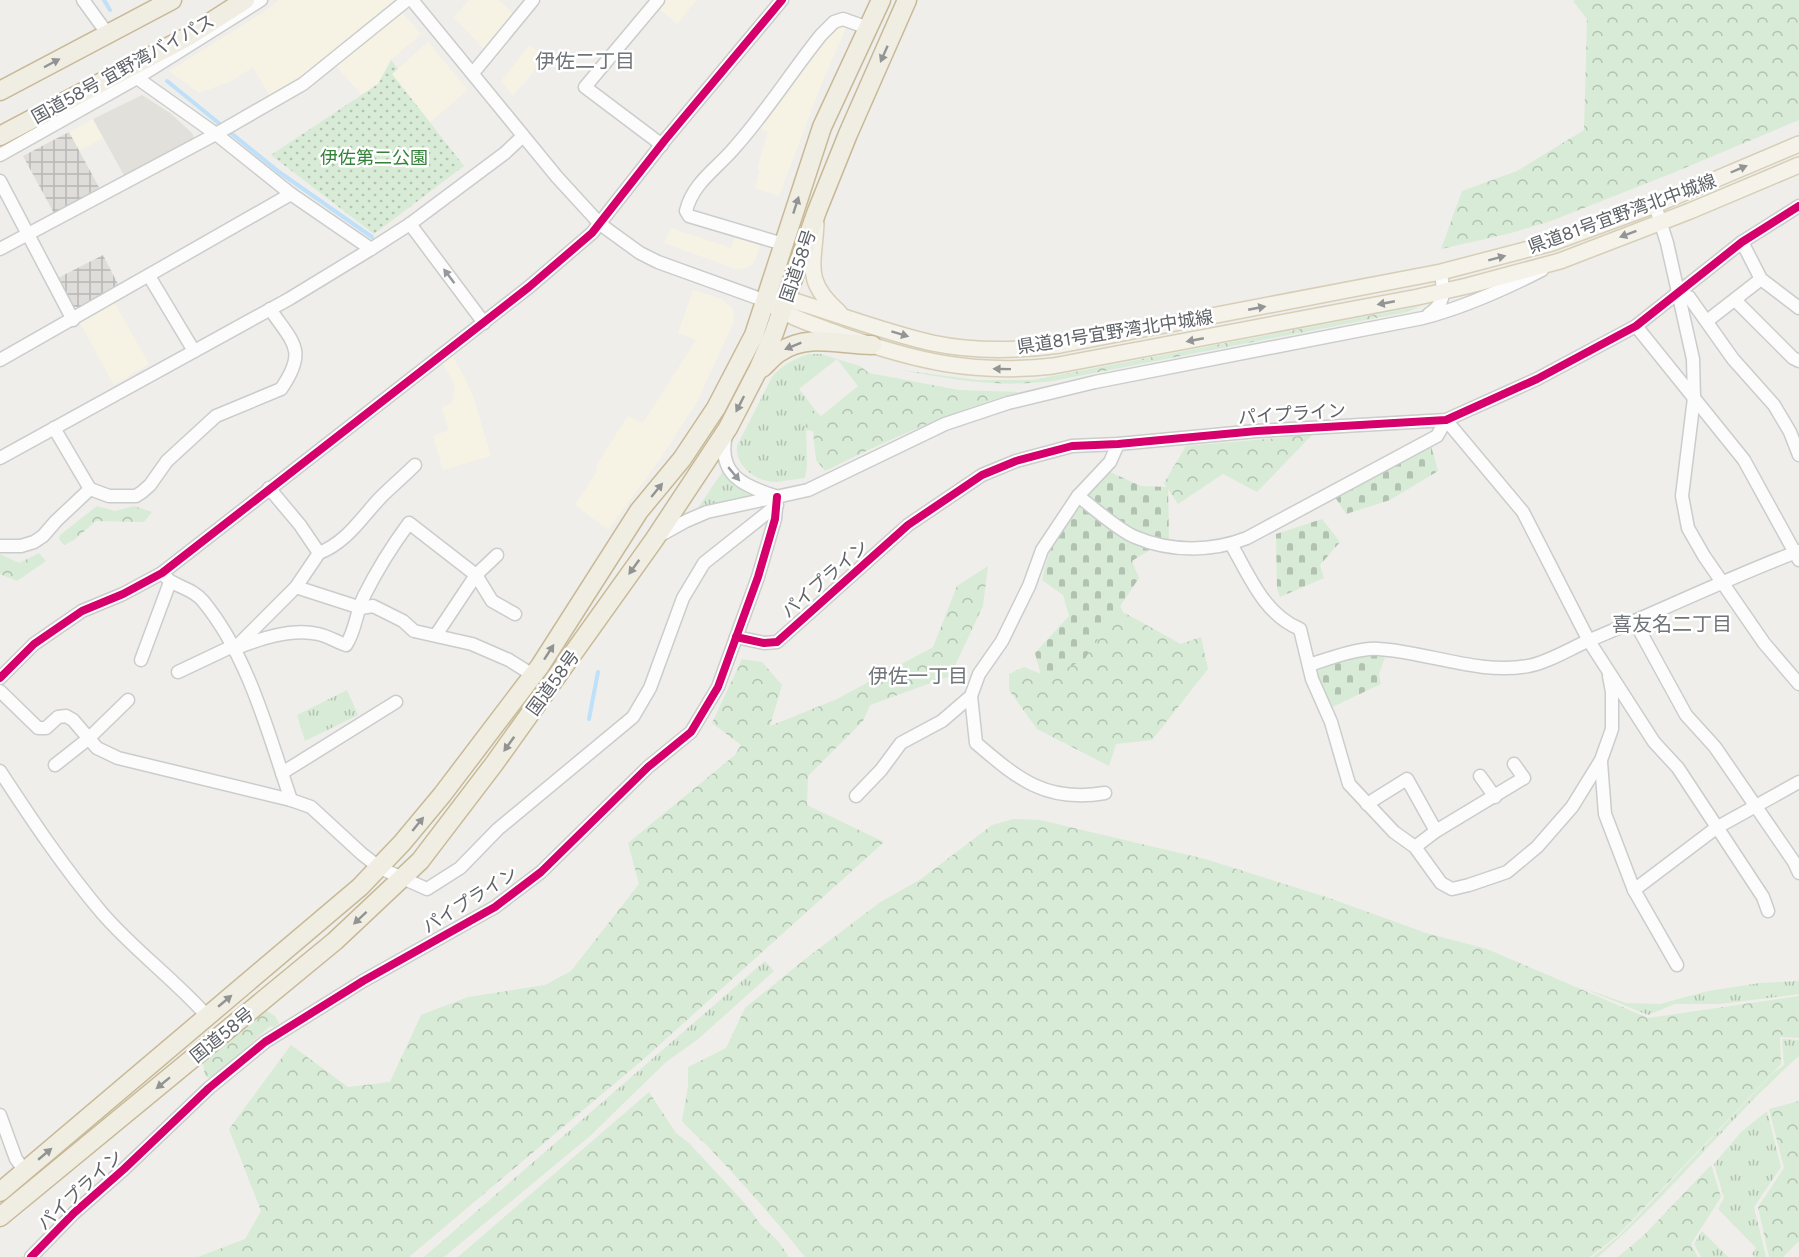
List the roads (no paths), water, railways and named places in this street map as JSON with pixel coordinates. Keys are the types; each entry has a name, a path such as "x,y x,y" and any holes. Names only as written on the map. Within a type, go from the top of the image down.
{"highway":[{"name":"国道58号 宜野湾バイパス","path":"0,91 172,0"},
{"name":"国道58号 宜野湾バイパス","path":"0,136 189,36 245,0"},
{"name":"国道58号","path":"0,1192 338,907 380,868 442,795 532,675 639,511 682,459 716,408 753,335 822,127 880,0"},
{"name":"国道58号","path":"0,1217 335,941 403,878 436,841 494,764 654,540 728,428 758,371 785,306 817,211 907,0"},
{"path":"758,371 778,353 792,345 806,341 872,345"}],"main road":[{"name":"県道81号宜野湾北中城線","path":"766,301 844,316 933,343 975,349 1031,349 1101,338 1440,272 1552,243 1655,205 1799,144"},
{"name":"県道81号宜野湾北中城線","path":"785,306 872,345 911,357 951,366 1029,369 1443,292 1560,261 1799,165"},
{"path":"817,211 813,276 822,295 844,316"}],"street":[{"path":"83,0 107,33"},
{"path":"0,155 137,78 261,0"},
{"path":"0,249 219,133 303,84 407,0"},
{"path":"412,0 523,136 600,224 639,253 658,262 766,301"},
{"path":"473,73 533,0"},
{"path":"0,678 34,644 81,611 166,577 268,488 326,446 553,267 600,224 662,144 782,0"},
{"path":"652,2 585,87 662,144"},
{"path":"783,244 689,216 686,212 687,205 702,180 736,147 821,35 834,22 843,19 868,28"},
{"path":"137,78 219,133 291,194 370,249"},
{"path":"0,458 270,309 370,249 410,224 505,153 523,136"},
{"path":"0,181 73,320"},
{"path":"0,360 291,194"},
{"path":"1655,205 1679,293 1692,359 1694,398 1683,479 1684,512 1695,543 1721,582 1764,643 1799,684"},
{"name":"パイプライン","path":"31,1257 74,1213 209,1088 265,1042 363,981 495,907 541,872 648,767 691,732 718,687 736,637 764,643 777,642 908,525 982,475 1016,461 1072,446 1257,431 1446,420 1536,379 1636,326 1742,242 1799,206"},
{"path":"410,224 483,323"},
{"path":"1742,242 1761,279 1799,308"},
{"path":"654,540 664,532 700,514 777,501 818,486 945,424 1008,403 1095,382 1423,318 1506,289 1560,261"},
{"path":"1423,318 1437,309 1443,292 1440,272"},
{"path":"148,276 194,351"},
{"path":"1707,321 1761,279"},
{"path":"1679,293 1689,297 1733,359 1774,405 1790,432 1799,455"},
{"path":"1735,300 1799,362"},
{"path":"54,428 90,489 109,496 135,496 150,485 167,461 216,416 280,389 292,372 296,360 295,351 293,343 270,309"},
{"path":"1309,665 1334,656 1377,648 1482,666 1512,669 1531,666 1635,622 1721,582 1797,555 1744,460 1636,326"},
{"path":"1078,496 1133,536 1162,546 1172,549 1231,544 1247,538 1437,436 1446,420 1523,512 1589,641 1653,742 1678,768 1758,890 1767,911"},
{"path":"728,428 723,447 724,457 732,474 748,486 777,501"},
{"path":"1105,793 1063,795 1040,789 1013,775 975,743 971,696 979,674 1002,640 1029,586 1042,550 1078,496 1110,462 1118,444"},
{"path":"233,648 296,587 319,553 333,548 415,465"},
{"path":"268,488 300,525 319,553"},
{"path":"0,546 21,546 34,542 43,536 56,520 90,489"},
{"path":"736,637 758,577 777,501"},
{"path":"0,691 38,728 46,728 57,717 66,716 73,720 97,748 118,758 291,800 311,807 380,868 426,889 460,868 498,829 633,717 650,688 683,597 704,563 777,501"},
{"path":"178,672 256,640 297,633 318,634 345,645 358,618 362,599 391,548 409,523 476,575 492,601 515,614"},
{"path":"1231,544 1266,605 1286,624 1300,629 1312,679 1330,722 1349,784 1394,832 1415,847 1441,883 1452,889 1507,872 1536,847 1572,807 1600,760 1611,729 1612,692 1608,669"},
{"path":"436,635 476,575 497,555"},
{"path":"166,577 201,599 233,648 254,693 291,800"},
{"path":"141,660 166,577"},
{"path":"296,587 361,608 373,606 403,621 414,631 472,644 508,660 532,675"},
{"path":"1635,622 1686,715 1715,747 1794,862 1799,873"},
{"path":"856,796 881,770 901,743 942,721 971,696"},
{"path":"55,765 88,739 128,700"},
{"path":"282,772 396,702"},
{"path":"1600,760 1605,814 1634,890 1677,965"},
{"path":"1415,847 1436,831 1524,778 1514,764"},
{"path":"0,771 47,842 103,913 139,952 207,1016"},
{"path":"1480,776 1495,797"},
{"path":"1367,804 1407,779 1436,831"},
{"path":"1634,890 1716,828 1799,782"},
{"path":"0,1115 16,1159 25,1171"}],"waterway":[{"path":"104,0 110,10"},
{"path":"167,81 279,172 372,237"},
{"path":"589,719 598,672"}],"district":[{"name":"伊佐二丁目","path":"585,61"},
{"name":"喜友名二丁目","path":"1672,624"},
{"name":"伊佐一丁目","path":"918,676"}],"park label":[{"name":"伊佐第二公園","path":"374,158"}]}
